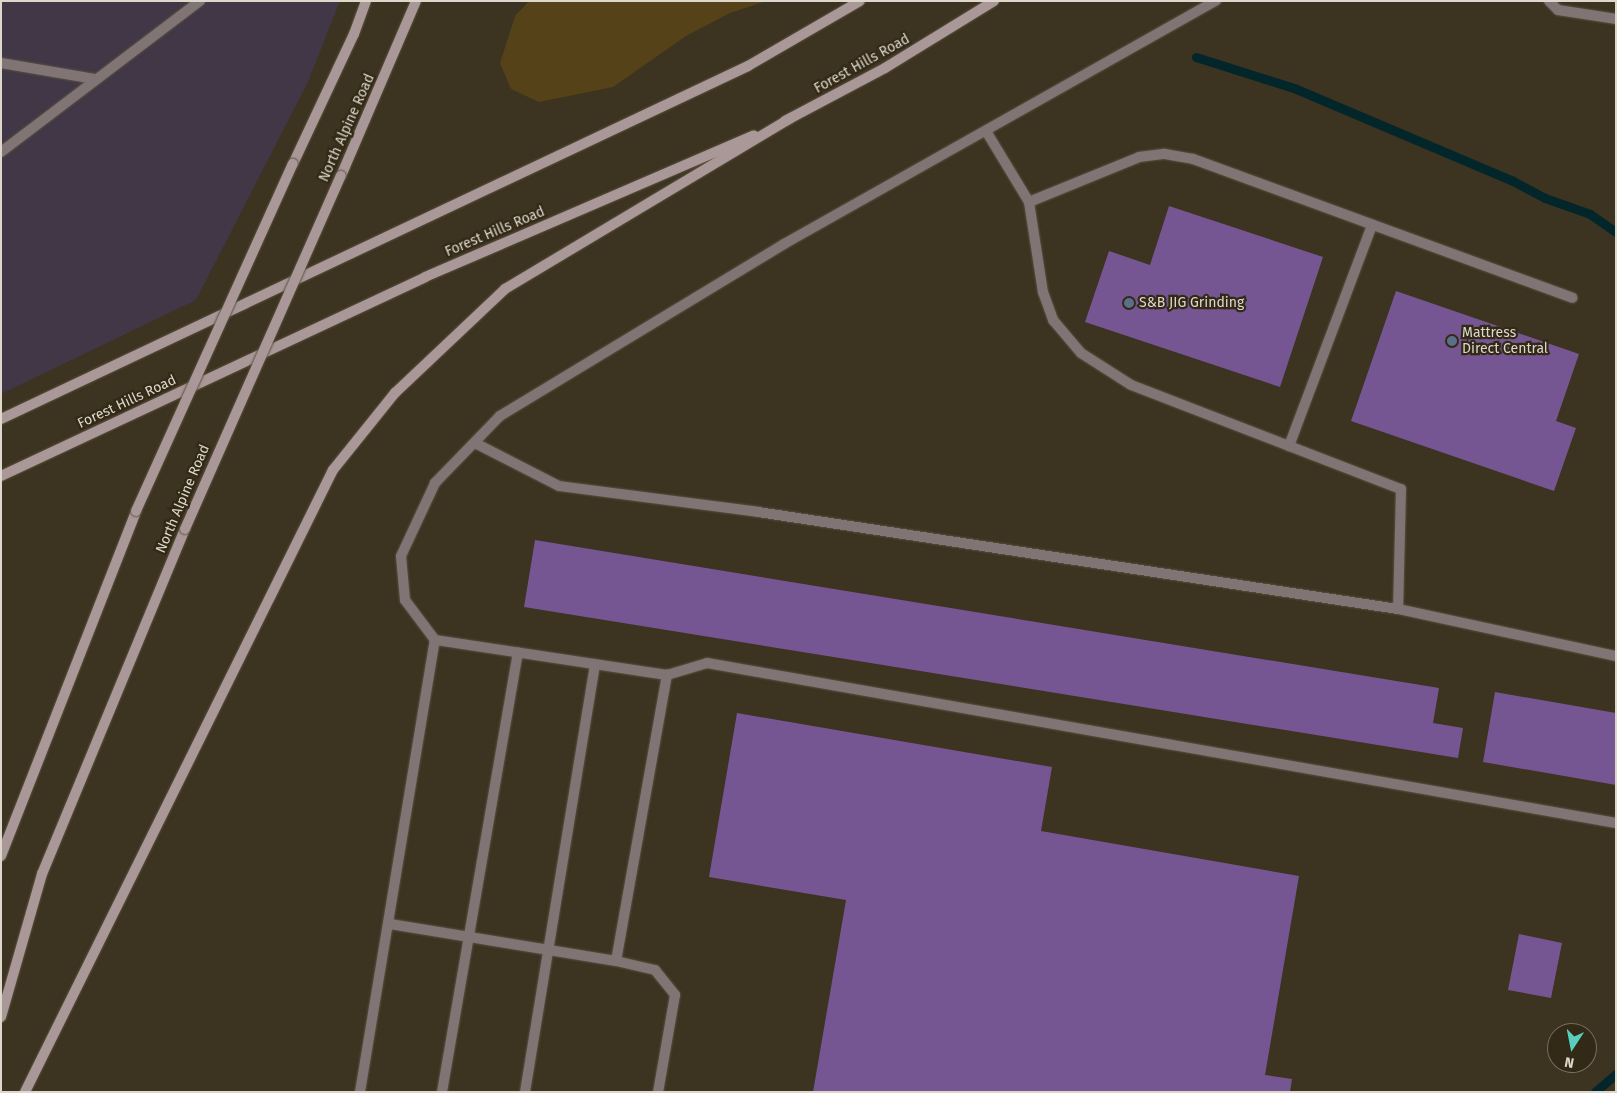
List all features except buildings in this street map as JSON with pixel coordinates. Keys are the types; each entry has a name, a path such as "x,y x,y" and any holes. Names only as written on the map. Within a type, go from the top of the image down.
{"main road":[{"path":"1,856 136,511 366,1"},
{"name":"North Alpine Road","path":"1,1017 42,874 185,529 416,1"},
{"path":"1,420 748,66 860,1"},
{"name":"Forest Hills Road","path":"1,476 425,277 791,118 885,68 994,1"},
{"path":"25,1092 333,470 395,393 505,289 791,118"}],"lane":[{"path":"1,152 200,1"},
{"path":"1216,1 734,274 500,416 435,483 401,556 405,600 435,640 667,675 706,663 1616,823"},
{"path":"1549,1 1558,10 1616,19"},
{"path":"1,63 95,79"},
{"path":"986,132 1029,202 1043,292 1053,320 1081,353 1131,385 1402,489 1398,609"},
{"path":"1029,202 1140,157 1165,154 1193,159 1572,298"},
{"path":"1289,446 1372,225"},
{"path":"475,443 559,486 758,512 1398,609 1616,656"},
{"path":"360,1092 390,924 435,640"},
{"path":"442,1092 518,653"},
{"path":"525,1092 595,665"},
{"path":"616,961 667,675"},
{"path":"390,924 549,949 655,970 675,995 658,1092"}],"shaded area":[{"path":"1,1 340,1 308,82 196,300 1,394"},
{"path":"529,1 766,1 730,13 686,36 613,87 539,102 511,89 500,63 515,16"}],"waterway":[{"path":"1196,57 1294,88 1513,181 1545,198 1590,214 1616,232"},
{"path":"1595,1092 1616,1074"}],"place":[{"name":"S&B JIG Grinding","path":"1129,303"},
{"name":"Mattress Direct Central","path":"1452,341"}]}
